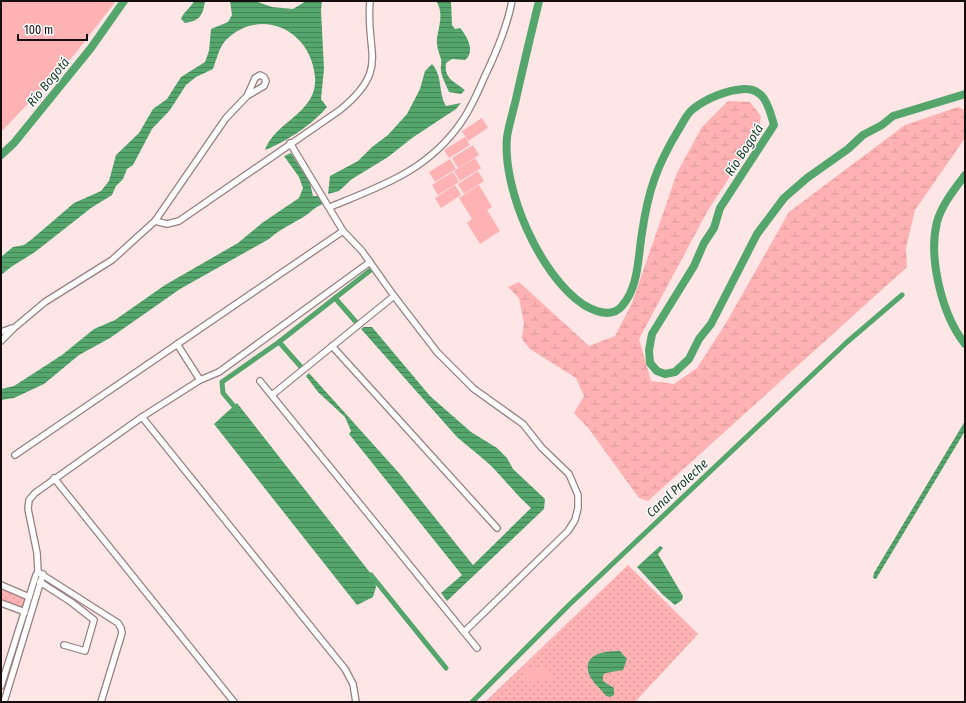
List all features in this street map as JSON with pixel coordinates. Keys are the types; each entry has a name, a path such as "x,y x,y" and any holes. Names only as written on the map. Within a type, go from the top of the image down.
{"street":[{"path":"156,221 167,224 179,221 290,143 340,110 356,97 363,88 372,69 373,54 370,1"},
{"path":"330,207 414,170 434,154 450,138 463,120 496,53 510,16 512,1"},
{"path":"1,341 45,302 112,260 156,221 226,118 247,96"},
{"path":"290,143 330,207 343,231 370,262 437,352 474,389 514,416 523,424 542,448 569,474 578,495 578,508 575,520 568,531 464,632"},
{"path":"15,455 343,231"},
{"path":"4,702 40,582 41,573 28,508 30,500 35,493 54,478 142,417 200,380 219,372 370,262"},
{"path":"272,395 394,296"},
{"path":"1,332 14,328"},
{"path":"178,344 200,380"},
{"path":"332,346 497,528"},
{"path":"260,381 477,648"},
{"path":"142,417 345,669 353,684 356,702"},
{"path":"54,478 234,702"},
{"path":"1,686 36,575 41,573"},
{"path":"41,573 78,599 118,623 121,628 122,633 101,702"},
{"path":"40,582 71,602 94,620 85,651 64,645"},
{"path":"1,585 29,597"},
{"path":"1,603 25,612"}],"green space":[{"path":"1,1 116,1 75,54 1,132"},
{"path":"728,101 750,102 761,116 758,133 707,212 639,339 651,381 674,384 697,368 726,323 789,212 905,125 958,107 965,110 965,138 915,210 906,248 907,267 648,501 639,498 589,429 574,413 584,396 576,378 530,349 522,339 524,323 519,298 508,287 519,282 589,346 615,336 632,303 677,173 702,127"},
{"path":"482,118 488,128 468,141 462,131"},
{"path":"465,137 470,145 449,158 444,150"},
{"path":"473,145 479,155 458,168 452,158"},
{"path":"475,158 481,168 460,181 454,171"},
{"path":"450,159 456,169 435,182 429,172"},
{"path":"478,171 484,181 464,194 458,184"},
{"path":"453,172 459,182 438,195 432,185"},
{"path":"455,185 461,195 441,208 435,198"},
{"path":"479,185 492,207 487,210 500,231 480,244 467,223 472,219 459,198"},
{"path":"628,565 698,634 635,702 485,702"},
{"path":"1,588 26,598 22,608 1,600"},
{"path":"549,667 551,680 526,683 524,669"}],"shaded area":[{"path":"194,1 205,1 202,14 194,21 185,23 181,19"},
{"path":"230,1 255,1 272,7 293,9 306,1 322,1 321,10 324,69 321,99 327,107 299,132 265,150 270,140 277,132 303,109 310,100 314,89 315,77 311,60 304,46 294,35 281,28 267,24 253,25 238,31 223,44 213,69 196,77 186,85 170,110 152,129 133,165 127,169 123,179 116,186 112,195 91,208 35,252 1,275 1,257 13,247 24,245 74,203 101,191 109,181 116,155 139,133 153,109 167,99 181,77 205,62 209,51 211,29 228,22 232,15"},
{"path":"436,1 451,1 452,25 455,29 460,28 468,40 470,53 468,57 465,60 452,59 446,63 448,76 465,90 461,94 449,92 443,79 437,41 440,24 440,10"},
{"path":"432,64 438,74 442,95 446,106 461,103 456,109 412,138 388,157 352,179 339,191 328,194 330,176 358,161 372,147 388,135 407,114 420,89 425,71"},
{"path":"291,153 310,183 313,196 320,196 323,204 282,229 269,239 180,289 110,338 79,355 44,384 14,398 1,400 1,389 14,386 62,355 94,329 115,320 165,285 238,243 262,223 299,198 303,188 299,177 284,156"},
{"path":"364,327 372,327 430,396 471,432 497,448 507,458 513,469 545,499 544,509 447,601 441,593 462,575 349,434 351,431 345,417 318,392 306,376 309,373 399,473 473,565 531,508 488,463 457,437 361,329"},
{"path":"237,403 375,579 376,587 373,597 357,605 214,424"},
{"path":"965,421 965,431 876,579 873,578 874,573"},
{"path":"660,546 663,548 658,554 683,596 682,600 675,605 663,595 637,567"},
{"path":"620,651 627,659 623,670 606,673 603,675 603,681 614,688 614,695 610,697 606,696 590,677 588,667 589,662 592,657 602,653"}],"waterway":[{"name":"Río Bogotá","path":"1,155 14,143 91,48 124,1"},
{"name":"Río Bogotá","path":"539,1 507,137 507,158 511,181 518,205 527,230 539,253 553,274 568,292 589,308 604,313 614,312 618,310 628,298 635,281 644,218 654,179 671,142 685,118 691,111 704,101 717,95 744,89 757,92 765,100 768,106 774,125 720,208 714,228 704,243 694,266 652,334 649,350 650,363 657,371 665,374 675,372 689,359 699,339 711,324 757,234 784,198 807,178 848,149 863,135 882,125 893,116 965,94"},
{"name":"Río Bogotá","path":"965,175 949,197 939,215 934,252 939,286 944,302 950,318 965,344"},
{"path":"238,411 223,393 222,382 279,342 372,269"},
{"name":"Canal Proleche","path":"472,702 569,605 846,343 902,295"},
{"path":"335,298 356,322"},
{"path":"279,342 302,368"},
{"path":"371,575 446,668"}]}
